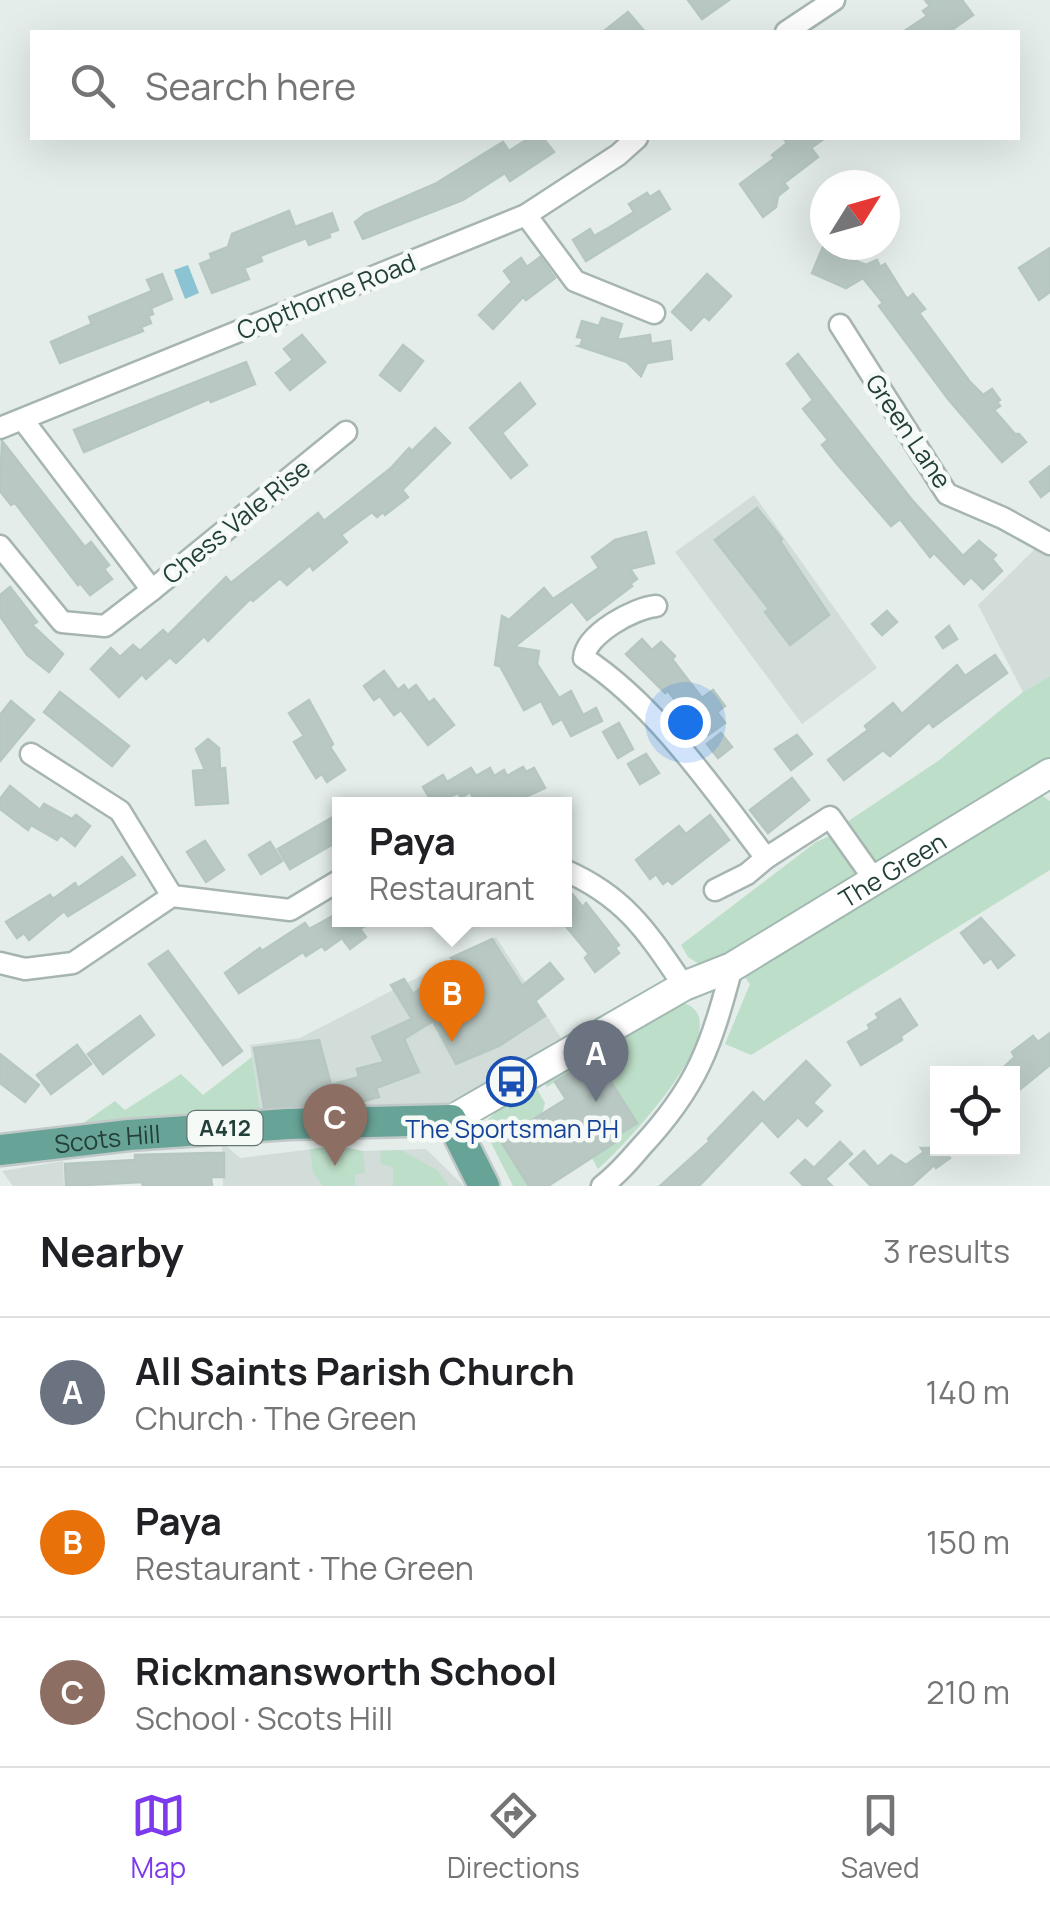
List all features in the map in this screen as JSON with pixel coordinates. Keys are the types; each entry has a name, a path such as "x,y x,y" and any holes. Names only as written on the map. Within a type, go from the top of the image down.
{"main road":[{"name":"Scots Hill","path":"0,1150 129,1134 278,1124 451,1120"},
{"path":"451,1120 484,1186"}],"street":[{"path":"789,30 834,0"},
{"name":"Copthorne Road","path":"0,428 526,215 635,140"},
{"path":"526,215 575,281 654,313"},
{"name":"Green Lane","path":"840,324 947,494 1050,544"},
{"name":"Chess Vale Rise","path":"23,420 152,590 346,432"},
{"path":"0,546 62,622 105,626 152,590"},
{"path":"656,606 630,613 592,640 584,658 606,674 694,763 766,858"},
{"path":"31,754 120,812 172,896"},
{"name":"The Green","path":"451,1120 684,986 732,967 1050,773"},
{"path":"715,890 747,874 830,817 876,882"},
{"path":"572,874 591,882 642,924 684,986"},
{"path":"0,963 24,969 74,963 172,896 290,910 332,885"},
{"path":"602,1186 686,1094 713,1039 732,967"}],"shaded area":[{"path":"754,495 877,668 802,724 675,552"},
{"path":"1039,545 1050,550 1050,676 1023,692 978,605"},
{"path":"496,937 563,1041 444,1105 315,1118 310,1104 260,1111 250,1045 300,1038"},
{"path":"222,1142 240,1158 337,1146 363,1151 426,1149 464,1186 223,1186"},
{"path":"63,1161 64,1186 13,1186 2,1171"}],"green space":[{"path":"1050,676 1050,758 873,866 844,824 938,761 1023,692"},
{"path":"1041,795 1050,801 1050,870 751,1055 725,1044 750,984 743,975 1024,799"},
{"path":"830,836 838,841 858,873 856,879 728,956 702,966 688,957 681,945 816,842"},
{"path":"674,1000 695,1010 700,1025 695,1045 666,1094 598,1169 592,1158 619,1140 595,1057 547,1087 543,1079"},
{"path":"252,1057 260,1110 310,1104 313,1114 72,1131 115,1101 125,1110 181,1074 203,1095"},
{"path":"534,1084 545,1103 527,1173 522,1176 529,1186 513,1186 487,1135 486,1122 506,1101"},
{"path":"337,1146 363,1151 365,1172 355,1175 355,1186 323,1186 313,1172 310,1149"},
{"path":"401,1150 437,1170 449,1186 393,1186 393,1167 381,1164 380,1151"}],"water":[{"path":"188,265 199,293 185,299 174,270"}],"building":[{"path":"688,0 729,0 702,19"},
{"path":"925,0 962,0 973,15 952,30 906,30 927,16 923,11 930,6"},
{"path":"628,12 643,30 606,30"},
{"path":"526,140 545,140 554,152 510,181 505,173 463,200 363,239 355,222 365,214 435,184 503,142 509,151"},
{"path":"785,140 822,140 811,148 818,157 784,183 788,188 778,196 776,207 763,217 740,184 775,158 772,155 787,143"},
{"path":"659,191 670,209 586,261 573,240 590,229 594,236 610,227 634,212 629,204"},
{"path":"289,211 295,227 332,213 338,230 309,245 306,238 260,256 262,261 244,268 249,279 212,293 200,264 212,259 210,254 228,247 232,234"},
{"path":"1050,248 1050,292 1039,300 1019,268"},
{"path":"540,257 555,278 526,300 523,297 493,329 479,315 512,282 504,271 521,258 527,267"},
{"path":"818,260 854,260 866,265 877,260 880,267 885,264 907,299 913,294 925,309 919,313 970,382 983,395 992,389 1000,400 1000,406 994,410 1026,442 1002,462 948,399 879,306 883,303 863,278 846,288 812,273"},
{"path":"162,274 172,299 151,308 151,323 141,327 143,331 60,363 51,342 92,324 89,317 152,291 147,280"},
{"path":"707,274 731,296 709,320 704,316 691,330 672,312"},
{"path":"602,318 622,324 617,340 650,335 651,344 670,341 672,359 647,363 641,376 627,362 579,346 584,345 583,338 577,337 582,321 599,326"},
{"path":"302,335 325,362 290,390 276,373 293,360 284,349"},
{"path":"403,345 423,361 400,391 380,375"},
{"path":"798,354 912,500 963,556 979,541 996,555 992,559 1002,571 983,589 971,577 964,584 934,553 930,557 900,519 891,526 822,445 828,440 803,409 813,400 787,364"},
{"path":"246,362 255,384 211,402 209,399 84,452 74,430"},
{"path":"520,383 535,404 502,433 527,465 511,478 470,428"},
{"path":"435,428 450,443 402,490 408,497 385,515 383,512 377,517 372,512 341,535 347,542 313,570 310,565 287,585 280,578 253,601 250,599 208,641 204,636 176,663 170,657 146,679 142,674 119,697 91,669 111,648 120,657 133,645 140,651 163,630 168,635 226,577 231,583 318,513 324,521"},
{"path":"2,441 85,547 91,542 109,565 104,569 112,579 90,595 15,503 11,505 0,491"},
{"path":"1050,466 1050,490 1041,497 1030,482"},
{"path":"757,508 782,539 829,615 790,645 765,612 769,609 715,540"},
{"path":"646,532 654,563 630,569 637,579 632,586 587,620 572,601 514,647 539,651 537,664 559,698 571,691 583,715 596,708 602,721 571,736 562,719 553,724 541,701 524,710 500,666 495,665 502,616 509,620 544,588 553,599 599,568 592,557 615,540"},
{"path":"10,587 37,622 32,625 63,654 49,672 27,655 0,616 0,595"},
{"path":"887,611 897,622 882,635 872,624"},
{"path":"949,626 957,639 943,648 936,637"},
{"path":"642,639 652,650 661,642 675,656 672,659 702,698 713,690 725,706 717,712 725,723 708,735 682,701 678,704 626,654"},
{"path":"995,655 1007,673 933,727 929,722 890,756 883,750 844,780 828,760 868,730 865,726 893,703 902,714 957,665 965,676"},
{"path":"384,671 398,690 404,685 408,691 416,685 429,703 434,699 454,725 428,745 401,710 394,715 380,696 374,700 364,686"},
{"path":"60,692 129,746 112,766 44,712"},
{"path":"309,700 345,770 327,782 322,774 316,778 294,742 304,736 289,713"},
{"path":"11,701 34,720 0,761 0,715"},
{"path":"619,723 633,749 618,758 603,732"},
{"path":"721,733 732,747 718,758 707,744"},
{"path":"797,735 812,754 791,770 775,749"},
{"path":"208,739 219,748 228,803 196,805 193,771 205,770 196,749"},
{"path":"646,754 659,773 640,784 628,764"},
{"path":"523,767 526,772 534,768 545,788 525,797 473,797 470,792 462,797 458,793 429,797 423,787 443,775 447,782 471,768 476,776 490,768 494,776 504,770 507,776"},
{"path":"792,778 809,800 768,833 750,810"},
{"path":"10,786 40,810 44,804 72,819 76,815 90,826 75,846 61,835 57,840 31,825 28,830 0,809 0,799"},
{"path":"710,815 729,840 672,884 668,880 663,884 656,874 650,879 636,860 679,826 686,834"},
{"path":"332,818 332,845 290,869 278,849"},
{"path":"205,841 224,870 206,882 187,852"},
{"path":"270,842 282,861 261,874 249,855"},
{"path":"122,857 135,875 68,916 64,911 29,940 24,933 17,938 6,922 50,895 53,899 75,883 78,888"},
{"path":"572,894 583,907 586,903 619,945 615,948 619,953 595,972 585,958 589,954 566,927 572,927"},
{"path":"332,916 332,927 363,927 360,929 366,937 350,949 342,938 325,950 322,946 306,956 303,952 239,993 225,973 305,923 309,929"},
{"path":"981,918 1014,955 998,968 991,958 984,963 961,933"},
{"path":"492,939 522,986 550,963 563,979 535,1001 545,1016 499,1046 456,1064 433,1021 404,1039 419,1072 376,1088 379,1097 354,1104 264,1107 254,1048 319,1040 331,1085 359,1077 357,1069 384,1062 372,1037 412,1019 391,985 404,979 413,994 455,962 451,958"},
{"path":"168,951 242,1051 223,1065 149,964"},
{"path":"900,999 917,1025 901,1036 902,1040 861,1065 848,1042 870,1029 868,1025 879,1018 876,1014"},
{"path":"140,1016 154,1035 103,1074 88,1054"},
{"path":"1050,1033 1050,1065 1020,1089 1020,1066 1005,1066 1015,1057 1012,1052 1033,1036 1038,1042"},
{"path":"77,1045 91,1064 51,1094 37,1075"},
{"path":"0,1054 39,1085 25,1102 0,1083"},
{"path":"595,1057 637,1123 616,1136 619,1140 548,1186 529,1186 500,1140 566,1099 555,1082"},
{"path":"806,1061 830,1085 813,1103 822,1111 807,1126 798,1117 778,1137 762,1120 699,1186 660,1186 710,1141 753,1092 764,1103"},
{"path":"840,1142 852,1154 825,1179 832,1186 804,1186 791,1173 805,1160 814,1168"},
{"path":"921,1148 930,1148 930,1156 950,1158 936,1168 934,1165 911,1186 871,1186 850,1164 864,1151 878,1167 891,1155 906,1165 924,1152"},
{"path":"224,1153 224,1177 211,1177 212,1186 143,1186 142,1182 66,1186 65,1164 135,1160 135,1155"}],"place":[{"name":"Paya","path":"452,1042"},
{"name":"The Sportsman PH","path":"512,1082"},
{"name":"All Saints Parish Church","path":"596,1102"},
{"name":"Rickmansworth School","path":"335,1166"}]}
